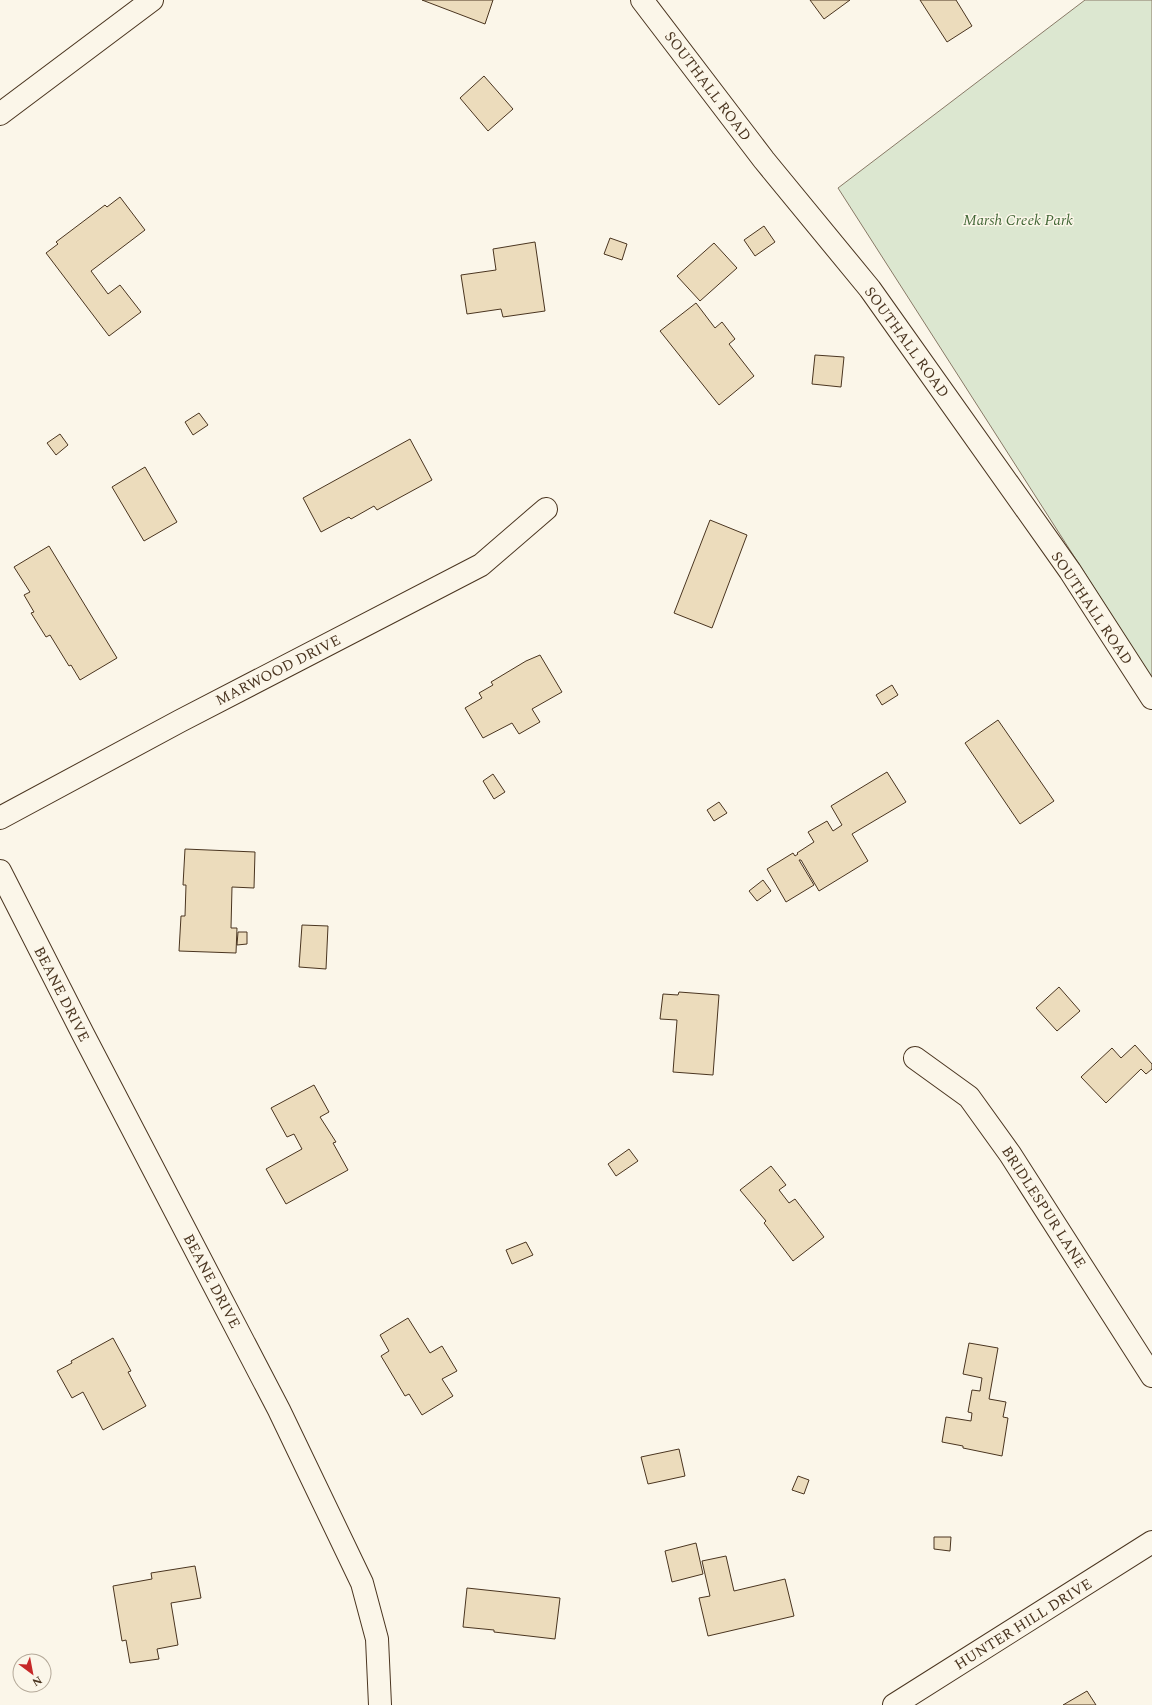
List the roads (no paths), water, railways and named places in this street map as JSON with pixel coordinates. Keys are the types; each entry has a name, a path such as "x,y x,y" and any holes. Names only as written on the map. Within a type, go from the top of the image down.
{"street":[{"path":"0,114 152,0"},
{"name":"SOUTHALL ROAD","path":"642,0 764,160 870,289 1070,571 1152,698"},
{"name":"MARWOOD DRIVE","path":"0,818 180,721 481,565 546,509"},
{"name":"BEANE DRIVE","path":"0,871 82,1034 280,1410 362,1583 377,1639 380,1705"},
{"name":"BRIDLESPUR LANE","path":"915,1058 969,1097 1010,1154 1152,1376"},
{"name":"HUNTER HILL DRIVE","path":"894,1705 1149,1551"}],"park label":[{"name":"Marsh Creek Park","path":"1018,220"}]}
